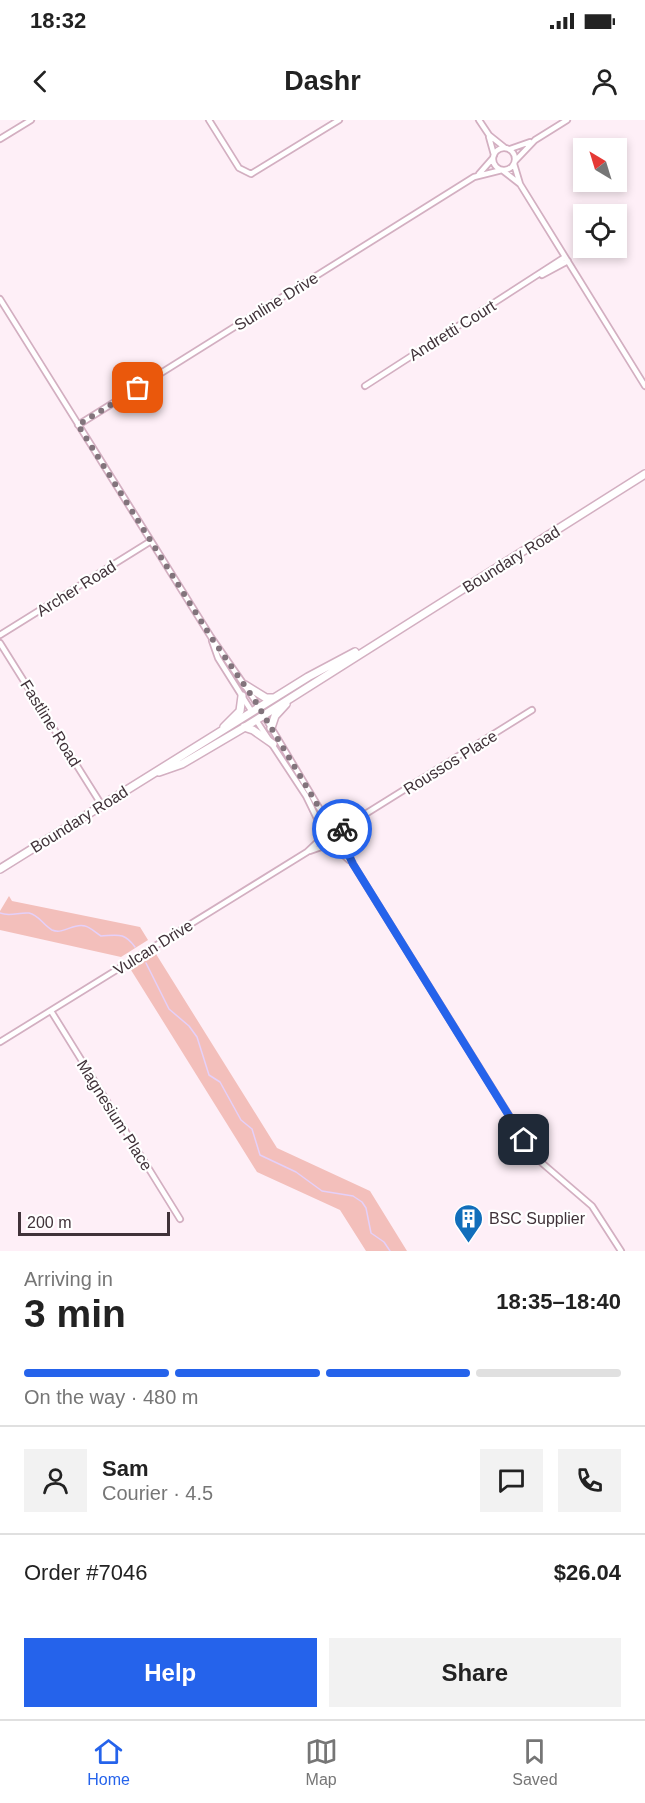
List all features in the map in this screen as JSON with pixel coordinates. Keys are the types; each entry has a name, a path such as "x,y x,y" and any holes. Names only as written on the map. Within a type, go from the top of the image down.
{"main road":[{"name":"Boundary Road","path":"0,868 214,737 296,694 645,474"},
{"name":"Boundary Road","path":"159,772 182,764 244,727 275,698 308,677 376,642"},
{"path":"244,685 266,698 275,698"},
{"path":"271,728 280,709 296,694"},
{"path":"214,737 240,711 242,696"},
{"path":"244,727 253,730 273,744"}],"street":[{"path":"0,139 31,120"},
{"path":"209,120 239,168 251,174 339,120"},
{"path":"479,120 489,135 514,154 520,184 645,386"},
{"path":"493,157 498,150 535,140 567,120"},
{"path":"489,135 496,166 520,184"},
{"path":"502,170 509,169 535,140"},
{"name":"Sunline Drive","path":"78,425 474,177 493,157"},
{"name":"Sunline Drive","path":"474,177 502,170"},
{"name":"Andretti Court","path":"365,386 566,259"},
{"path":"0,299 211,637 244,685 273,744 316,813 324,835 353,864"},
{"name":"Archer Road","path":"0,635 152,541"},
{"path":"211,637 218,658 242,696 271,728 324,816 344,834 342,841 353,864 535,1157 592,1206 621,1251"},
{"name":"Fastline Road","path":"0,643 102,804"},
{"name":"Roussos Place","path":"344,834 367,813 532,710"},
{"name":"Roussos Place","path":"336,825 367,813"},
{"path":"324,835 329,826 336,825"},
{"name":"Vulcan Drive","path":"0,1042 307,852 324,835"},
{"path":"332,845 342,841"},
{"name":"Vulcan Drive","path":"307,852 332,845"},
{"name":"Magnesium Place","path":"51,1011 180,1219"}],"shaded area":[{"path":"9,896 12,901 140,927 148,940 121,957 0,930 0,911"},
{"path":"156,954 277,1148 370,1191 407,1251 366,1251 340,1210 257,1172 131,970"}],"waterway":[{"path":"0,913 7,915 29,913 56,931 85,926 101,936 124,937 135,947"},
{"path":"146,963 169,1009 189,1026 197,1037 209,1075 220,1082 241,1120 252,1129 260,1155 296,1172 322,1191 353,1196 362,1202 366,1208 371,1233 384,1242 390,1251"}],"way so far":[{"path":"138,388 78,425 211,637 254,699 324,816 342,829"}],"place":[{"name":"BSC Supplier","path":"468,1244"}],"route":[{"path":"342,829 344,834 342,841 353,864 524,1140"}]}
